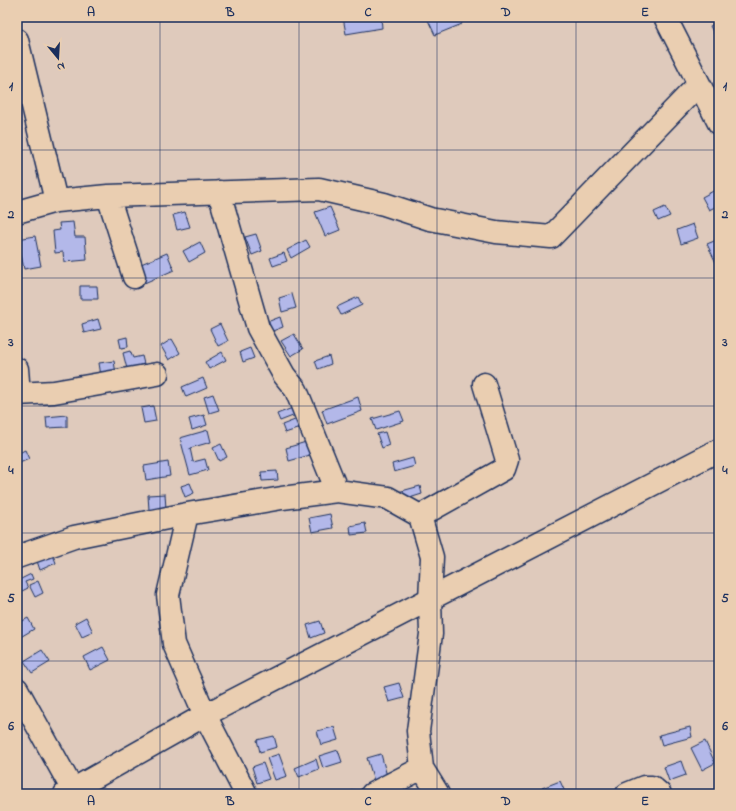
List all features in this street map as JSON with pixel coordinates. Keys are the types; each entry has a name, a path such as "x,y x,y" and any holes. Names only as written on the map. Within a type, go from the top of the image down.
{"street":[{"path":"665,17 719,122"},
{"path":"17,40 56,201"},
{"path":"17,212 56,201 108,196 320,189 384,204 430,219 496,232 551,237 699,84"},
{"path":"218,192 258,328 284,375 296,390 337,491"},
{"path":"108,196 134,277"},
{"path":"17,369 18,394 54,392 157,374"},
{"path":"420,516 504,469 507,460 484,384"},
{"path":"17,689 71,793 205,715 719,450"},
{"path":"17,557 74,537 187,514 282,498 337,491 388,498 420,516 432,557 430,600 431,634 418,731 422,768 438,794"},
{"path":"187,514 171,578 168,606 174,644 205,715 246,794"},
{"path":"372,794 422,768"},
{"path":"627,794 644,787 652,787 660,794"}],"building":[{"path":"343,17 381,17 382,28 346,34"},
{"path":"459,17 462,24 435,35 427,18"},
{"path":"719,21 719,32 714,34 710,26"},
{"path":"719,188 719,205 709,210 702,197"},
{"path":"330,207 340,230 325,236 315,212"},
{"path":"665,207 670,216 658,221 654,212"},
{"path":"185,212 190,227 177,230 173,215"},
{"path":"73,222 75,237 85,237 87,260 64,262 63,252 55,253 53,231 60,230 59,223"},
{"path":"693,224 698,238 681,244 677,230"},
{"path":"256,234 262,251 252,255 245,237"},
{"path":"35,236 41,266 24,269 18,239"},
{"path":"719,239 719,269 707,244"},
{"path":"306,240 310,247 291,258 287,250"},
{"path":"200,242 205,253 189,262 183,251"},
{"path":"167,253 174,270 142,284 134,267"},
{"path":"284,253 287,261 273,266 270,258"},
{"path":"80,286 97,286 98,299 80,299"},
{"path":"292,294 296,308 282,312 279,298"},
{"path":"358,297 362,305 341,315 337,307"},
{"path":"280,317 283,327 270,332 267,322"},
{"path":"98,319 101,329 84,333 82,324"},
{"path":"220,324 228,341 218,346 210,329"},
{"path":"294,334 303,349 291,356 281,341"},
{"path":"127,337 128,347 121,348 119,339"},
{"path":"172,339 180,353 169,360 161,346"},
{"path":"250,348 254,358 243,362 240,352"},
{"path":"130,351 133,358 142,356 144,364 127,369 123,353"},
{"path":"222,352 226,360 209,369 205,362"},
{"path":"329,356 331,364 318,369 315,361"},
{"path":"114,361 116,374 101,376 99,363"},
{"path":"203,378 207,388 186,397 182,387"},
{"path":"213,394 219,410 209,413 204,397"},
{"path":"358,397 362,411 327,424 322,410"},
{"path":"153,406 156,421 144,423 141,408"},
{"path":"295,407 298,414 280,421 277,414"},
{"path":"400,411 404,421 376,430 372,419"},
{"path":"67,415 67,427 47,428 46,417"},
{"path":"204,415 207,425 192,430 189,419"},
{"path":"300,418 303,427 285,433 282,425"},
{"path":"208,430 211,442 190,448 193,462 205,459 208,470 190,475 180,438"},
{"path":"385,432 389,445 382,448 377,434"},
{"path":"306,442 310,455 289,461 286,448"},
{"path":"221,444 227,457 219,461 213,448"},
{"path":"25,450 29,459 17,464 17,454"},
{"path":"413,458 415,466 394,472 392,464"},
{"path":"168,462 170,476 146,480 144,466"},
{"path":"277,471 278,480 262,481 261,472"},
{"path":"190,483 194,493 185,497 181,486"},
{"path":"420,486 422,494 400,501 398,492"},
{"path":"165,494 166,509 149,510 148,495"},
{"path":"330,514 333,528 312,532 309,518"},
{"path":"365,523 367,533 351,535 350,526"},
{"path":"53,555 56,563 40,570 37,561"},
{"path":"31,574 33,579 25,582 28,588 18,593 17,581"},
{"path":"38,581 43,593 35,597 29,585"},
{"path":"86,617 93,632 82,637 75,623"},
{"path":"28,618 34,629 17,639 17,624"},
{"path":"320,621 324,633 311,638 307,625"},
{"path":"103,647 110,660 90,670 84,657"},
{"path":"42,650 50,662 32,673 24,661"},
{"path":"399,683 404,698 389,702 384,687"},
{"path":"334,727 338,740 321,745 317,731"},
{"path":"690,727 692,737 662,745 659,735"},
{"path":"274,736 277,747 260,752 257,740"},
{"path":"705,741 715,763 702,770 691,748"},
{"path":"338,750 342,762 323,768 319,756"},
{"path":"279,754 287,776 275,780 267,758"},
{"path":"381,754 388,780 375,784 367,758"},
{"path":"316,759 319,769 299,777 295,768"},
{"path":"681,761 686,775 669,781 664,767"},
{"path":"263,763 269,779 257,783 252,767"},
{"path":"560,781 565,792 560,794 544,794 542,788"},
{"path":"355,790 356,794 344,794"}]}
